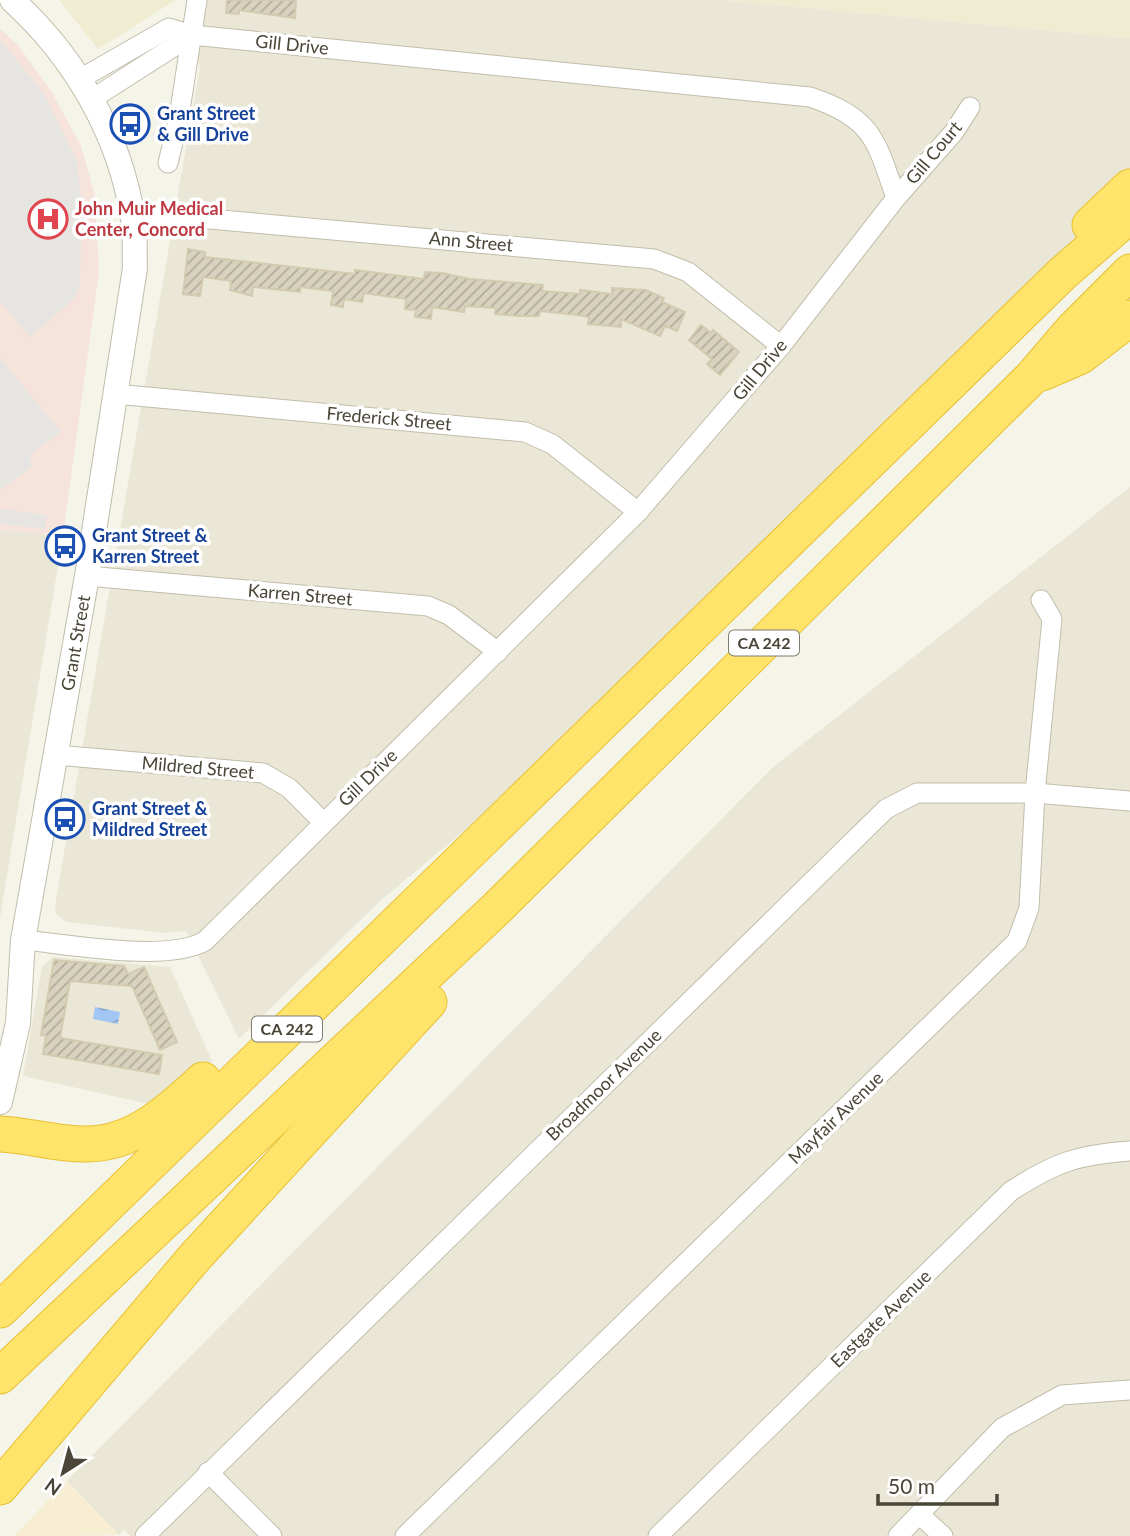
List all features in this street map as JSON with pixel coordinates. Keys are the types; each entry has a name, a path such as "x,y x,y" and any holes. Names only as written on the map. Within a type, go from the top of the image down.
{"highway":[{"path":"1063,273 1082,233 1130,187"},
{"name":"CA 242","path":"2,1308 1063,273 1130,215"},
{"name":"CA 242","path":"4,1372 496,908 1032,377 1073,329 1130,272"},
{"path":"1032,377 1081,356 1130,318"},
{"path":"0,1134 88,1144 117,1139 144,1129 172,1109 384,907 541,767 571,753"},
{"path":"0,1487 195,1257 377,1056 492,938 496,908"}],"street":[{"name":"Grant Street","path":"0,1102 18,1023 23,940 87,576 135,268 134,220 112,142 86,89 61,51 12,0"},
{"path":"168,163 197,0"},
{"path":"86,89 192,35"},
{"name":"Gill Drive","path":"23,940 144,951 193,948 205,941 638,512 780,346 896,198 878,145 863,124 840,107 810,97 192,35"},
{"name":"Gill Court","path":"896,198 954,132 970,107"},
{"name":"Ann Street","path":"134,220 177,216 654,259 688,272 780,346"},
{"name":"Frederick Street","path":"115,394 525,432 552,444 638,512"},
{"name":"Karren Street","path":"87,576 428,606 449,615 498,652"},
{"name":"Mayfair Avenue","path":"405,1536 1017,941 1029,908 1035,793 1052,619 1041,600"},
{"name":"Mildred Street","path":"56,755 263,773 289,788 323,822"},
{"name":"Broadmoor Avenue","path":"145,1536 886,809 917,793 1035,793 1130,801"},
{"name":"Grant Street","path":"0,1002 23,940"},
{"name":"Eastgate Avenue","path":"658,1536 1011,1191 1046,1169 1083,1154 1130,1151"},
{"path":"898,1536 1002,1428 1062,1395 1130,1390"},
{"path":"208,1472 272,1536"},
{"path":"920,1515 943,1536"}],"shaded area":[{"path":"59,0 176,0 98,49"},
{"path":"205,0 724,0 1130,38 1130,187 1063,273 541,767 380,901 239,1039 186,931 165,933 67,922 56,914 55,905 200,67 192,35"},
{"path":"724,0 1130,0 1130,38"},
{"name":"John Muir Medical Center, Concord","path":"0,29 18,45 53,94 81,146 95,195 99,272 63,535 0,530"},
{"name":"John Muir Medical Center, Concord","path":"0,40 44,94 77,161 82,209 80,285 75,298 30,337 0,301"},
{"path":"0,358 61,432 30,455 32,467 0,490"},
{"path":"1130,487 1130,1536 130,1536 124,1529 119,1535 67,1481 772,768"},
{"path":"0,509 47,515 45,529 0,524"},
{"path":"0,530 63,535 0,918"},
{"path":"53,957 170,967 212,1061 162,1107 23,1076 42,967"},
{"path":"67,1481 119,1535 13,1536"}],"water":[{"path":"95,1007 120,1012 118,1024 93,1019"}],"building":[{"path":"227,0 296,0 295,18 239,10 239,14 226,13"},
{"path":"188,249 205,252 205,257 355,274 355,270 424,279 425,272 443,273 469,279 543,285 542,291 580,294 580,290 612,294 612,288 646,290 664,298 662,302 685,312 677,331 665,326 660,336 621,319 621,327 588,324 589,317 540,311 539,316 519,316 495,314 496,308 465,306 464,312 432,307 431,319 415,317 416,310 405,309 406,299 364,293 362,302 344,299 343,307 331,305 333,291 300,287 300,292 253,287 252,296 230,290 231,281 203,277 200,296 183,294"},
{"path":"701,325 711,333 713,330 739,352 720,375 707,364 712,359 689,340"},
{"path":"54,960 124,966 128,974 144,967 177,1042 160,1050 132,986 70,981 60,1038 162,1055 159,1074 43,1054 46,1036 41,1035"}],"place":[{"name":"Grant Street & Gill Drive","path":"130,124"},
{"name":"John Muir Medical Center, Concord","path":"48,219"},
{"name":"Grant Street & Karren Street","path":"65,546"},
{"name":"Grant Street & Mildred Street","path":"65,819"}]}
